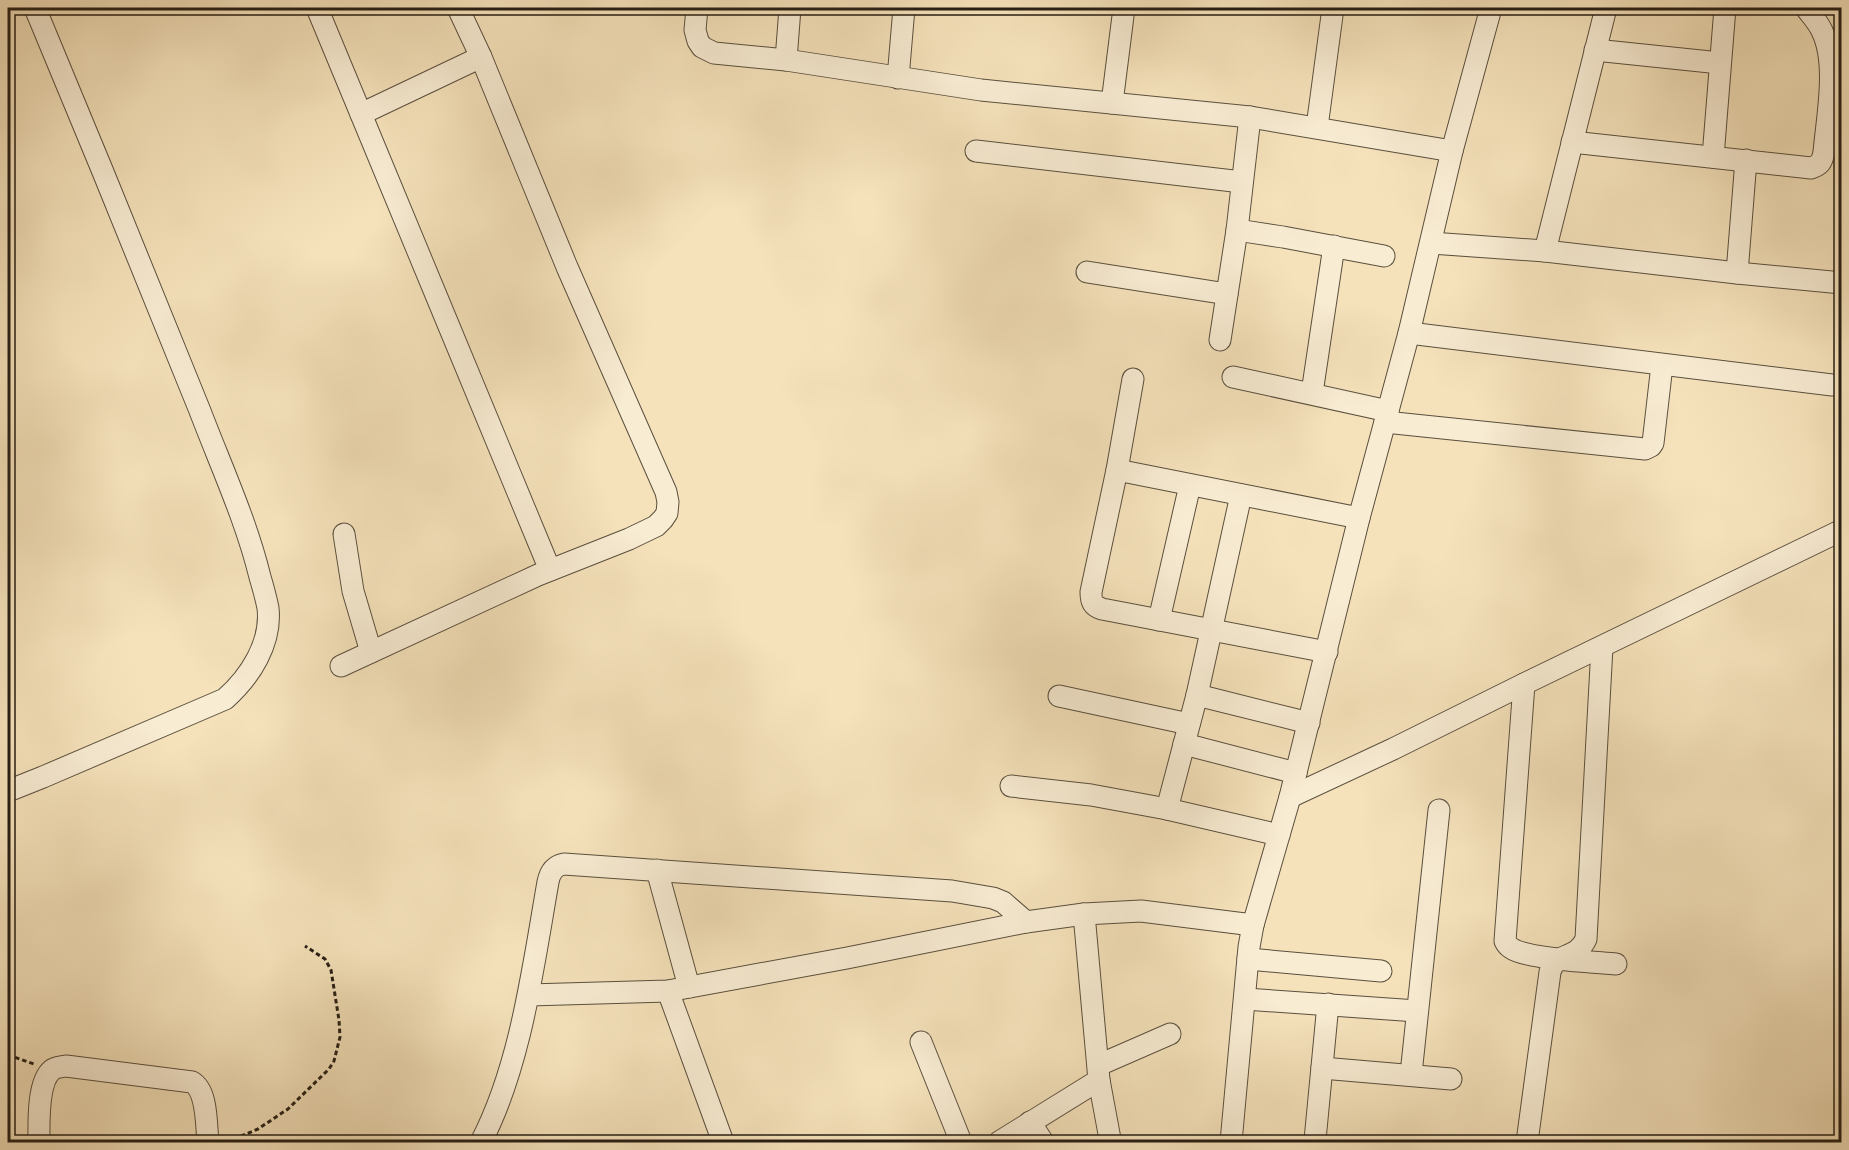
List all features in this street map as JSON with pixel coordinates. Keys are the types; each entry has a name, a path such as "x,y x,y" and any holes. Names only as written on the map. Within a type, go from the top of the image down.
{"street":[{"path":"8,790 44,777 225,699 241,685 263,647 268,609 252,544 140,259 35,8"},
{"path":"316,8 550,570"},
{"path":"341,666 550,570 629,539 656,526 667,513 666,492 567,267 481,57 458,8"},
{"path":"697,8 695,30 698,41 702,47 714,53 786,60 981,90 1250,117 1452,151"},
{"path":"786,60 790,8"},
{"path":"898,78 904,8"},
{"path":"1112,103 1124,8"},
{"path":"1317,127 1333,8"},
{"path":"1231,1143 1253,925 1328,651 1359,518 1409,333 1452,151 1491,8"},
{"path":"1545,251 1606,8"},
{"path":"1713,157 1725,8"},
{"path":"1572,142 1811,168 1818,165 1823,158 1834,113 1836,61 1822,31 1806,8"},
{"path":"1595,50 1720,63"},
{"path":"361,114 481,57"},
{"path":"1220,340 1237,230 1250,117"},
{"path":"976,151 1242,182"},
{"path":"1737,273 1746,160"},
{"path":"1237,230 1384,256"},
{"path":"1431,243 1545,251 1842,283"},
{"path":"1312,393 1334,246"},
{"path":"1087,272 1227,294"},
{"path":"1409,333 1832,385"},
{"path":"1233,376 1312,393 1387,416 1645,449 1653,443 1662,364"},
{"path":"1133,379 1091,599 1093,604 1102,609 1328,651"},
{"path":"1117,470 1359,518"},
{"path":"1159,620 1190,485"},
{"path":"1167,809 1197,695 1241,495"},
{"path":"1290,796 1393,749 1842,530"},
{"path":"344,534 353,591 371,652"},
{"path":"1527,1143 1551,966 1558,959 1580,950 1586,939 1602,647"},
{"path":"1524,684 1505,941 1512,950 1558,959 1616,964"},
{"path":"1197,695 1309,723"},
{"path":"1059,696 1187,734 1296,773"},
{"path":"1011,786 1091,795 1167,809 1279,835"},
{"path":"1411,1074 1440,810"},
{"path":"481,1143 501,1096 529,995 548,882 558,865 952,891 993,898 1003,902 1026,922"},
{"path":"657,870 679,989 723,1143"},
{"path":"529,995 679,989 1026,922 1084,914 1141,911 1253,925"},
{"path":"1084,914 1099,1072 1110,1139"},
{"path":"1248,959 1381,971"},
{"path":"1245,999 1417,1011"},
{"path":"1315,1140 1328,1004"},
{"path":"999,1143 1099,1072 1170,1034"},
{"path":"921,1042 961,1143"},
{"path":"39,1143 41,1100 46,1078 51,1071 66,1066 197,1084 203,1095 208,1143"},
{"path":"1322,1068 1451,1079"},
{"path":"1030,1122 1043,1143"}],"path":[{"path":"225,1143 258,1129 288,1109 329,1069 334,1061 340,1037 331,970 325,959 305,946"},
{"path":"8,1055 24,1059 51,1071"}]}
